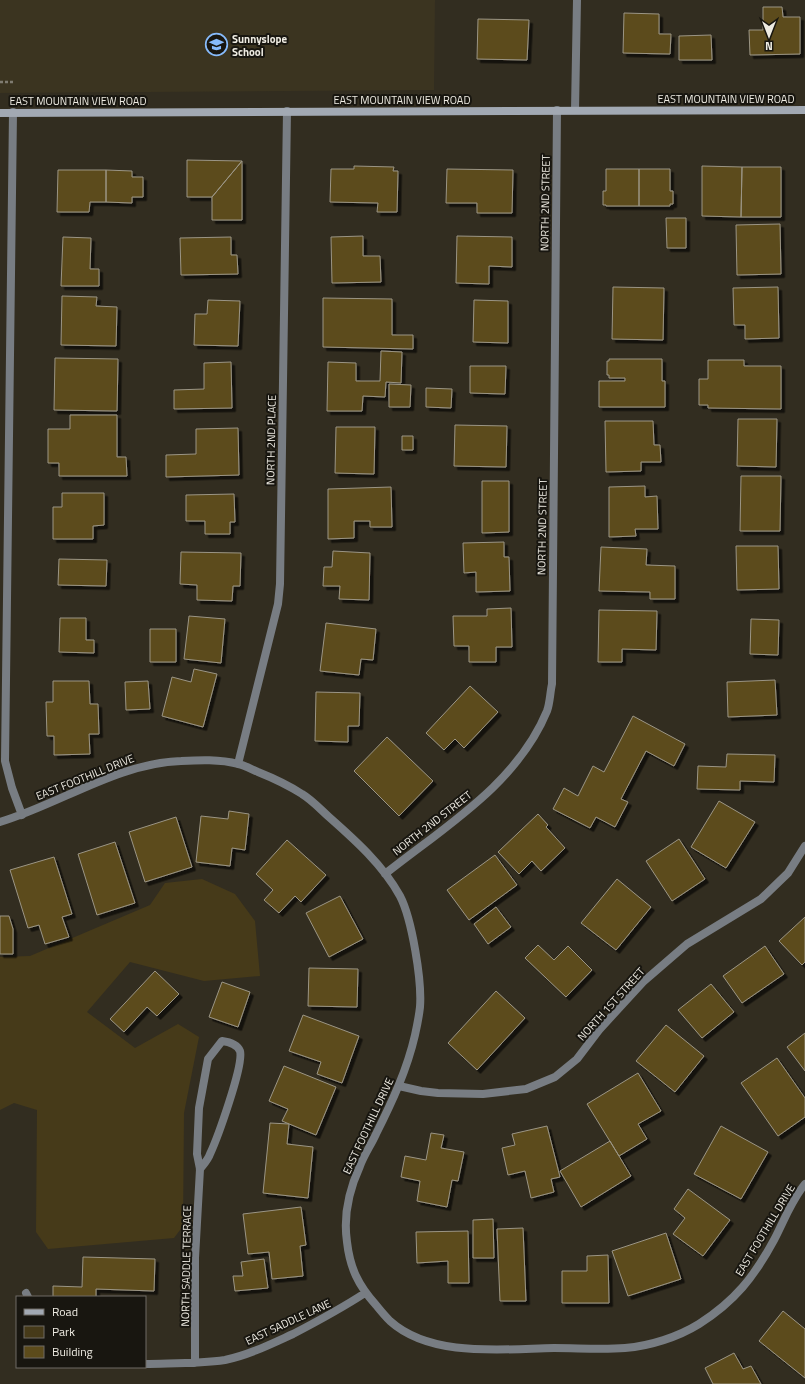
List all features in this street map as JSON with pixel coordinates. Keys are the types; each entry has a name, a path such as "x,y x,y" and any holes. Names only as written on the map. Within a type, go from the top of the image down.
{"street":[{"path":"575,110 576,0"},
{"name":"NORTH 2ND STREET","path":"385,874 467,811 500,781 534,739 547,709 552,684 557,110"},
{"name":"EAST MOUNTAIN VIEW ROAD","path":"0,113 805,110"},
{"name":"NORTH 2ND PLACE","path":"238,764 278,604 280,584 286,111"},
{"path":"13,112 5,761 12,788 22,815"},
{"name":"EAST FOOTHILL DRIVE","path":"0,822 22,815 111,777 147,765 179,761 212,761 238,764 277,780 305,796 352,837 385,874 401,898 411,930 418,969 420,1005 415,1038 399,1086 361,1163 349,1196 345,1216 346,1241 351,1264 357,1280 365,1293 391,1322 422,1340 446,1347 478,1349 626,1348 662,1341 696,1326 734,1298 753,1275 787,1213 805,1184"},
{"name":"NORTH 1ST STREET","path":"399,1086 438,1093 483,1094 526,1089 555,1077 577,1059 599,1030 643,982 687,944 761,899 788,873 805,846"},
{"name":"NORTH SADDLE TERRACE","path":"195,1363 195,1258 200,1169 197,1154 199,1108 208,1059 222,1041 233,1043 240,1051 240,1061 230,1099 210,1156 200,1169"},
{"name":"EAST SADDLE LANE","path":"146,1364 195,1363 225,1359 246,1354 270,1345 339,1310 365,1293"}],"path":[{"path":"0,82 13,82"}],"shaded area":[{"name":"Sunnyslope School","path":"0,0 435,0 434,90 0,93"}],"green space":[{"path":"202,879 235,894 255,921 260,976 204,981 130,962 87,1012 135,1048 178,1024 199,1037 184,1113 183,1226 174,1238 48,1249 36,1232 37,1110 14,1103 0,1110 0,957 30,956 150,905 165,883"}],"building":[{"path":"763,7 782,7 783,17 800,17 800,54 750,55 749,30 763,30"},
{"path":"624,13 659,14 659,34 671,34 670,54 623,53"},
{"path":"478,19 529,20 527,60 477,59"},
{"path":"711,35 712,60 679,60 679,36"},
{"path":"187,160 242,161 212,197 187,197"},
{"path":"242,161 242,220 212,220 212,197"},
{"path":"354,166 394,167 393,171 398,171 397,212 377,212 378,203 330,202 331,169 354,169"},
{"path":"702,166 742,167 741,217 702,216"},
{"path":"742,167 781,167 781,217 741,217"},
{"path":"447,169 513,170 512,213 477,213 477,203 446,203"},
{"path":"606,169 639,169 639,206 603,205 603,191 606,191"},
{"path":"639,169 670,169 670,191 673,191 673,204 670,204 670,206 639,206"},
{"path":"58,170 106,170 106,202 90,202 89,212 57,212"},
{"path":"106,170 132,171 132,177 143,177 143,197 132,197 132,203 106,202"},
{"path":"666,218 686,218 686,248 667,248"},
{"path":"780,224 781,274 737,275 736,225"},
{"path":"363,236 363,256 380,256 381,282 332,283 331,237"},
{"path":"457,236 512,237 512,267 489,266 489,284 456,283"},
{"path":"63,237 91,238 90,269 99,269 99,286 61,286"},
{"path":"231,237 231,255 237,255 238,274 181,275 180,238"},
{"path":"613,287 664,288 663,340 612,339"},
{"path":"778,287 779,338 745,339 745,325 734,325 733,288"},
{"path":"62,296 97,297 96,306 117,307 116,346 61,345"},
{"path":"323,298 392,299 392,335 413,335 413,349 323,347"},
{"path":"208,300 240,301 238,346 194,345 195,314 207,314"},
{"path":"474,300 508,301 508,343 473,342"},
{"path":"381,351 402,352 401,383 386,382 385,397 363,396 362,411 327,411 328,362 356,363 356,381 380,381"},
{"path":"55,358 118,359 117,411 54,410"},
{"path":"609,359 662,359 662,381 665,381 665,407 599,407 599,381 625,381 625,378 609,378 609,375 607,375 607,361 609,361"},
{"path":"708,360 744,360 744,366 781,366 781,409 708,408 708,405 699,405 699,379 708,379"},
{"path":"231,362 232,408 174,409 174,390 204,389 204,363"},
{"path":"470,366 506,366 505,394 470,393"},
{"path":"389,384 411,385 410,407 389,407"},
{"path":"426,388 452,389 451,408 426,407"},
{"path":"70,415 117,415 117,457 126,457 127,476 59,476 59,463 48,463 48,429 70,429"},
{"path":"738,419 777,419 776,467 737,466"},
{"path":"605,421 653,421 654,445 660,445 661,462 641,462 641,471 606,472"},
{"path":"455,425 507,426 506,467 454,466"},
{"path":"336,427 375,427 374,474 335,473"},
{"path":"238,428 239,475 166,477 166,455 196,454 196,429"},
{"path":"402,436 413,436 413,450 402,450"},
{"path":"741,476 781,476 780,531 740,531"},
{"path":"482,481 509,481 509,532 482,533"},
{"path":"645,486 645,497 657,496 658,529 635,529 636,536 609,537 609,487"},
{"path":"391,487 392,527 370,527 370,521 354,521 354,538 328,539 328,489"},
{"path":"62,493 104,493 104,525 93,526 93,539 53,539 53,507 62,507"},
{"path":"234,494 235,522 230,522 230,534 205,534 205,521 186,521 186,495"},
{"path":"504,542 504,557 509,557 510,591 476,592 476,572 464,573 463,543"},
{"path":"736,546 778,546 779,589 737,590"},
{"path":"601,547 647,549 646,565 675,566 675,599 650,599 650,592 599,591"},
{"path":"333,551 370,553 369,600 339,599 340,586 323,586 324,567 332,567"},
{"path":"181,552 241,553 240,586 233,586 232,601 197,600 197,585 180,584"},
{"path":"59,559 107,560 106,586 58,585"},
{"path":"511,608 512,647 496,647 496,662 469,662 469,646 454,646 453,616 487,616 487,609"},
{"path":"599,610 657,611 656,650 622,649 622,662 598,662"},
{"path":"189,616 225,619 221,663 184,659"},
{"path":"60,618 86,618 86,640 94,640 94,653 59,652"},
{"path":"751,619 779,620 778,655 750,654"},
{"path":"326,623 376,629 373,660 361,659 359,675 320,671"},
{"path":"150,629 176,629 176,662 150,662"},
{"path":"194,669 217,674 203,727 162,716 172,677 191,682"},
{"path":"775,680 777,715 728,717 727,682"},
{"path":"53,681 89,681 90,704 98,704 99,734 89,734 90,754 54,755 54,736 47,736 46,702 53,702"},
{"path":"148,681 150,709 126,710 125,682"},
{"path":"470,686 498,712 464,748 455,739 444,750 426,733"},
{"path":"316,692 360,693 359,726 348,726 348,742 315,741"},
{"path":"633,716 685,744 674,766 646,751 621,799 628,802 615,827 596,817 590,828 553,809 564,788 578,796 593,766 604,772"},
{"path":"387,737 433,781 399,816 354,771"},
{"path":"727,754 775,755 774,782 740,781 740,790 697,789 698,766 726,767"},
{"path":"719,801 755,822 726,868 691,847"},
{"path":"229,811 249,814 245,850 232,848 230,866 196,862 201,816 228,819"},
{"path":"538,814 548,825 546,827 565,848 541,871 532,861 519,874 498,852"},
{"path":"176,817 192,867 145,882 129,832"},
{"path":"679,839 705,879 672,901 646,861"},
{"path":"287,840 326,875 301,902 295,896 279,913 264,900 273,890 256,874"},
{"path":"115,842 135,903 97,915 78,854"},
{"path":"495,855 517,885 469,920 447,890"},
{"path":"54,857 72,914 62,917 69,937 45,944 39,925 28,928 10,870"},
{"path":"617,879 651,907 616,950 581,923"},
{"path":"340,896 363,939 329,957 306,913"},
{"path":"496,907 511,927 488,944 474,924"},
{"path":"0,916 9,916 13,929 13,954 0,954"},
{"path":"805,917 805,962 802,965 779,941"},
{"path":"538,945 554,960 568,946 592,970 566,997 525,958"},
{"path":"765,946 784,974 742,1003 723,976"},
{"path":"309,968 358,969 357,1007 308,1006"},
{"path":"155,971 179,994 157,1016 147,1007 124,1032 110,1019"},
{"path":"222,982 250,992 238,1027 209,1017"},
{"path":"711,984 734,1012 702,1038 678,1010"},
{"path":"496,991 525,1018 477,1070 448,1043"},
{"path":"303,1015 359,1036 342,1083 317,1074 321,1062 289,1051"},
{"path":"666,1025 704,1056 675,1092 636,1061"},
{"path":"805,1033 805,1071 787,1047"},
{"path":"777,1058 805,1098 805,1117 778,1136 741,1083"},
{"path":"284,1066 336,1087 316,1135 282,1121 288,1109 269,1101"},
{"path":"638,1073 661,1111 638,1124 647,1139 619,1156 587,1104"},
{"path":"270,1123 289,1124 287,1144 313,1147 308,1198 263,1193"},
{"path":"547,1126 560,1177 551,1179 554,1192 531,1198 525,1171 508,1175 502,1148 515,1145 512,1134"},
{"path":"721,1126 768,1152 741,1199 694,1174"},
{"path":"431,1133 444,1135 441,1148 464,1152 458,1181 452,1180 447,1207 417,1201 420,1181 401,1177 405,1156 426,1160"},
{"path":"610,1141 631,1176 581,1207 560,1171"},
{"path":"688,1189 730,1220 703,1256 673,1234 685,1218 674,1209"},
{"path":"301,1207 306,1245 300,1246 303,1276 272,1279 269,1252 248,1254 243,1214"},
{"path":"493,1219 494,1258 473,1258 473,1220"},
{"path":"523,1228 526,1301 500,1301 497,1229"},
{"path":"468,1231 469,1283 448,1283 448,1261 417,1263 416,1232"},
{"path":"666,1233 681,1279 628,1296 612,1251"},
{"path":"608,1255 609,1303 562,1303 562,1271 587,1271 587,1256"},
{"path":"83,1257 155,1259 154,1291 96,1289 96,1296 53,1296 53,1286 82,1287"},
{"path":"264,1259 268,1288 235,1291 233,1276 243,1276 241,1262"},
{"path":"783,1311 805,1329 805,1378 759,1341"},
{"path":"734,1353 743,1369 751,1366 761,1384 713,1384 705,1368"}],"place":[{"name":"Sunnyslope School","path":"217,45"}]}
